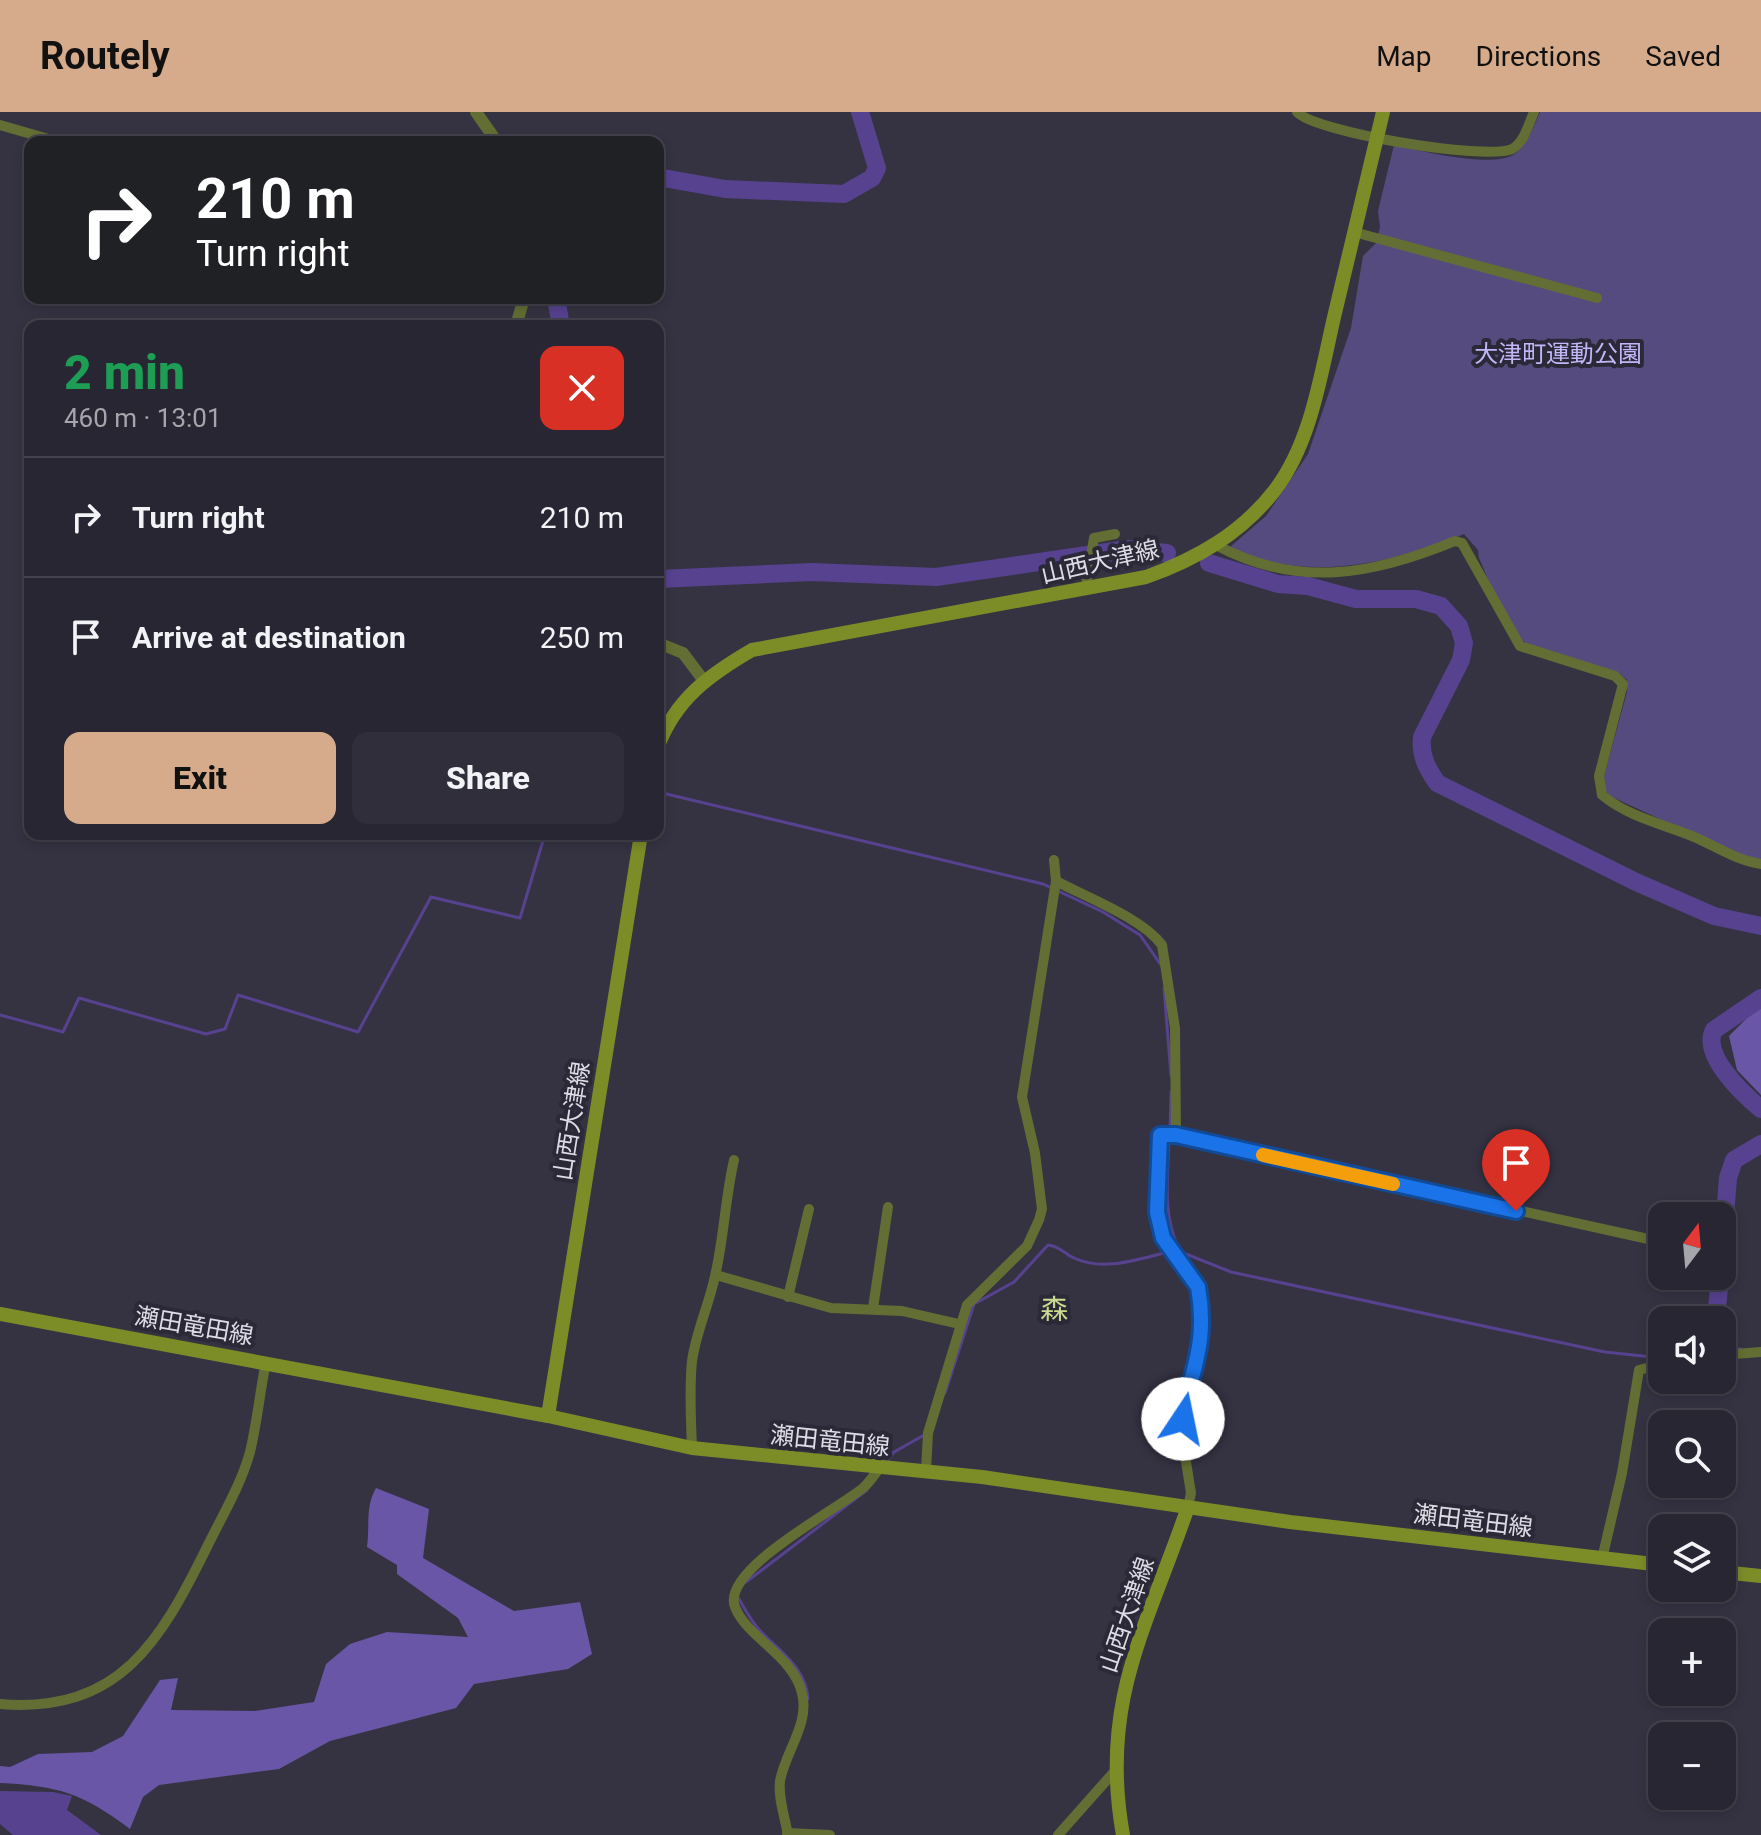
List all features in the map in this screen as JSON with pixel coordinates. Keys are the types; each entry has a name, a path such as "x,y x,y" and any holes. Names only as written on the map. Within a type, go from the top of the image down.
{"main road":[{"name":"山西大津線","path":"664,731 669,719 704,681 752,650 1146,577 1178,566 1237,530 1276,489 1293,459 1312,411 1383,112"},
{"name":"山西大津線","path":"548,1416 640,840"},
{"name":"瀬田竜田線","path":"0,1314 548,1416 692,1448 879,1469 926,1471 1648,1564"},
{"name":"山西大津線","path":"1123,1835 1114,1772 1116,1738 1129,1666 1188,1507"},
{"path":"1736,1573 1761,1576"}],"street":[{"path":"476,112 493,136"},
{"path":"1297,112 1304,120 1448,151 1512,149 1520,141 1534,112"},
{"path":"0,125 38,136"},
{"path":"1354,232 1597,298"},
{"path":"1085,590 1094,538 1115,534"},
{"path":"1216,545 1243,560 1280,571 1324,573 1388,566 1455,541 1462,543 1520,646 1615,676 1623,684 1599,776 1602,795 1623,810 1696,838 1720,852 1761,864"},
{"path":"664,645 683,653 704,681"},
{"path":"926,1471 928,1433 959,1324 978,1291 1003,1272 1027,1246 1042,1209 1035,1153 1022,1097 1056,881 1054,860"},
{"path":"1056,881 1124,917 1156,937 1162,945 1175,1028 1176,1135"},
{"path":"1188,1507 1191,1493 1182,1437 1184,1402 1197,1360 1200,1295 1198,1287 1163,1238 1157,1212 1160,1135 1176,1135 1648,1239"},
{"path":"692,1448 692,1359 716,1275 726,1193 734,1160"},
{"path":"873,1308 888,1207"},
{"path":"788,1297 809,1209"},
{"path":"716,1275 831,1308 873,1308 959,1324"},
{"path":"1736,1354 1761,1352"},
{"path":"0,1704 46,1702 91,1689 139,1659 156,1641 173,1615 244,1469 266,1362"},
{"path":"1602,1559 1622,1473 1639,1370 1648,1368"},
{"path":"830,1835 788,1834 780,1779 799,1730 802,1692 779,1654 738,1613 733,1604 736,1585 764,1557 865,1487 879,1469"},
{"path":"1058,1835 1114,1772"}],"green space":[{"name":"大津町運動公園","path":"1540,112 1761,112 1761,860 1729,851 1610,796 1605,790 1604,776 1627,692 1627,680 1619,673 1529,646 1520,638 1494,593 1478,550 1464,534 1407,554 1347,566 1288,565 1230,547 1266,516 1308,454 1351,328 1363,256 1376,243 1380,227 1378,211 1394,145 1455,157 1502,159 1522,147"}],"shaded area":[{"path":"1761,1004 1761,1095 1737,1070 1729,1036"},
{"path":"376,1488 429,1509 423,1558 514,1611 580,1602 592,1654 568,1669 474,1684 456,1708 330,1741 279,1769 159,1785 143,1797 130,1829 98,1807 69,1794 38,1786 0,1783 0,1766 10,1767 38,1754 92,1752 123,1736 160,1680 178,1678 171,1710 255,1711 314,1702 326,1664 350,1644 387,1632 468,1637 458,1618 397,1574 397,1565 367,1547 369,1509"},
{"path":"0,1791 53,1792 72,1796 67,1810 101,1835 13,1835 0,1824"}],"waterway":[{"path":"664,178 725,189 844,194 872,178 877,168 860,112"},
{"path":"557,304 560,320"},
{"path":"664,579 812,572 936,577 1128,549 1167,553"},
{"path":"1209,563 1278,584 1308,586 1356,599 1416,599 1441,606 1459,626 1464,643 1461,660 1422,737 1425,762 1437,783 1636,882 1714,916 1761,926"},
{"path":"664,793 1043,884 1103,912 1140,935 1161,965"},
{"path":"0,1015 63,1032 79,998 206,1034 225,1029 238,995 358,1032 431,897 520,918 543,840"},
{"path":"1164,988 1171,1076"},
{"path":"1761,998 1714,1030 1712,1040 1718,1062 1744,1094 1761,1109"},
{"path":"1170,1132 1171,1092"},
{"path":"1169,1140 1168,1209 1179,1249"},
{"path":"1726,1202 1728,1178 1734,1160 1761,1144"},
{"path":"945,1393 974,1304 1014,1282 1048,1245 1074,1258 1097,1264 1121,1263 1168,1252"},
{"path":"1176,1250 1231,1272 1605,1352 1648,1357"},
{"path":"1717,1306 1719,1290"},
{"path":"1736,1349 1741,1349"},
{"path":"887,1461 894,1452 926,1434"},
{"path":"746,1582 867,1490"},
{"path":"739,1599 756,1626 796,1667 802,1676 808,1699"}],"slow traffic":[{"path":"1263,1155 1393,1184"}],"district":[{"name":"森","path":"1054,1309"}],"route":[{"path":"1183,1419 1184,1402 1197,1360 1200,1295 1198,1287 1163,1238 1157,1212 1160,1135 1176,1135 1516,1211"}]}
